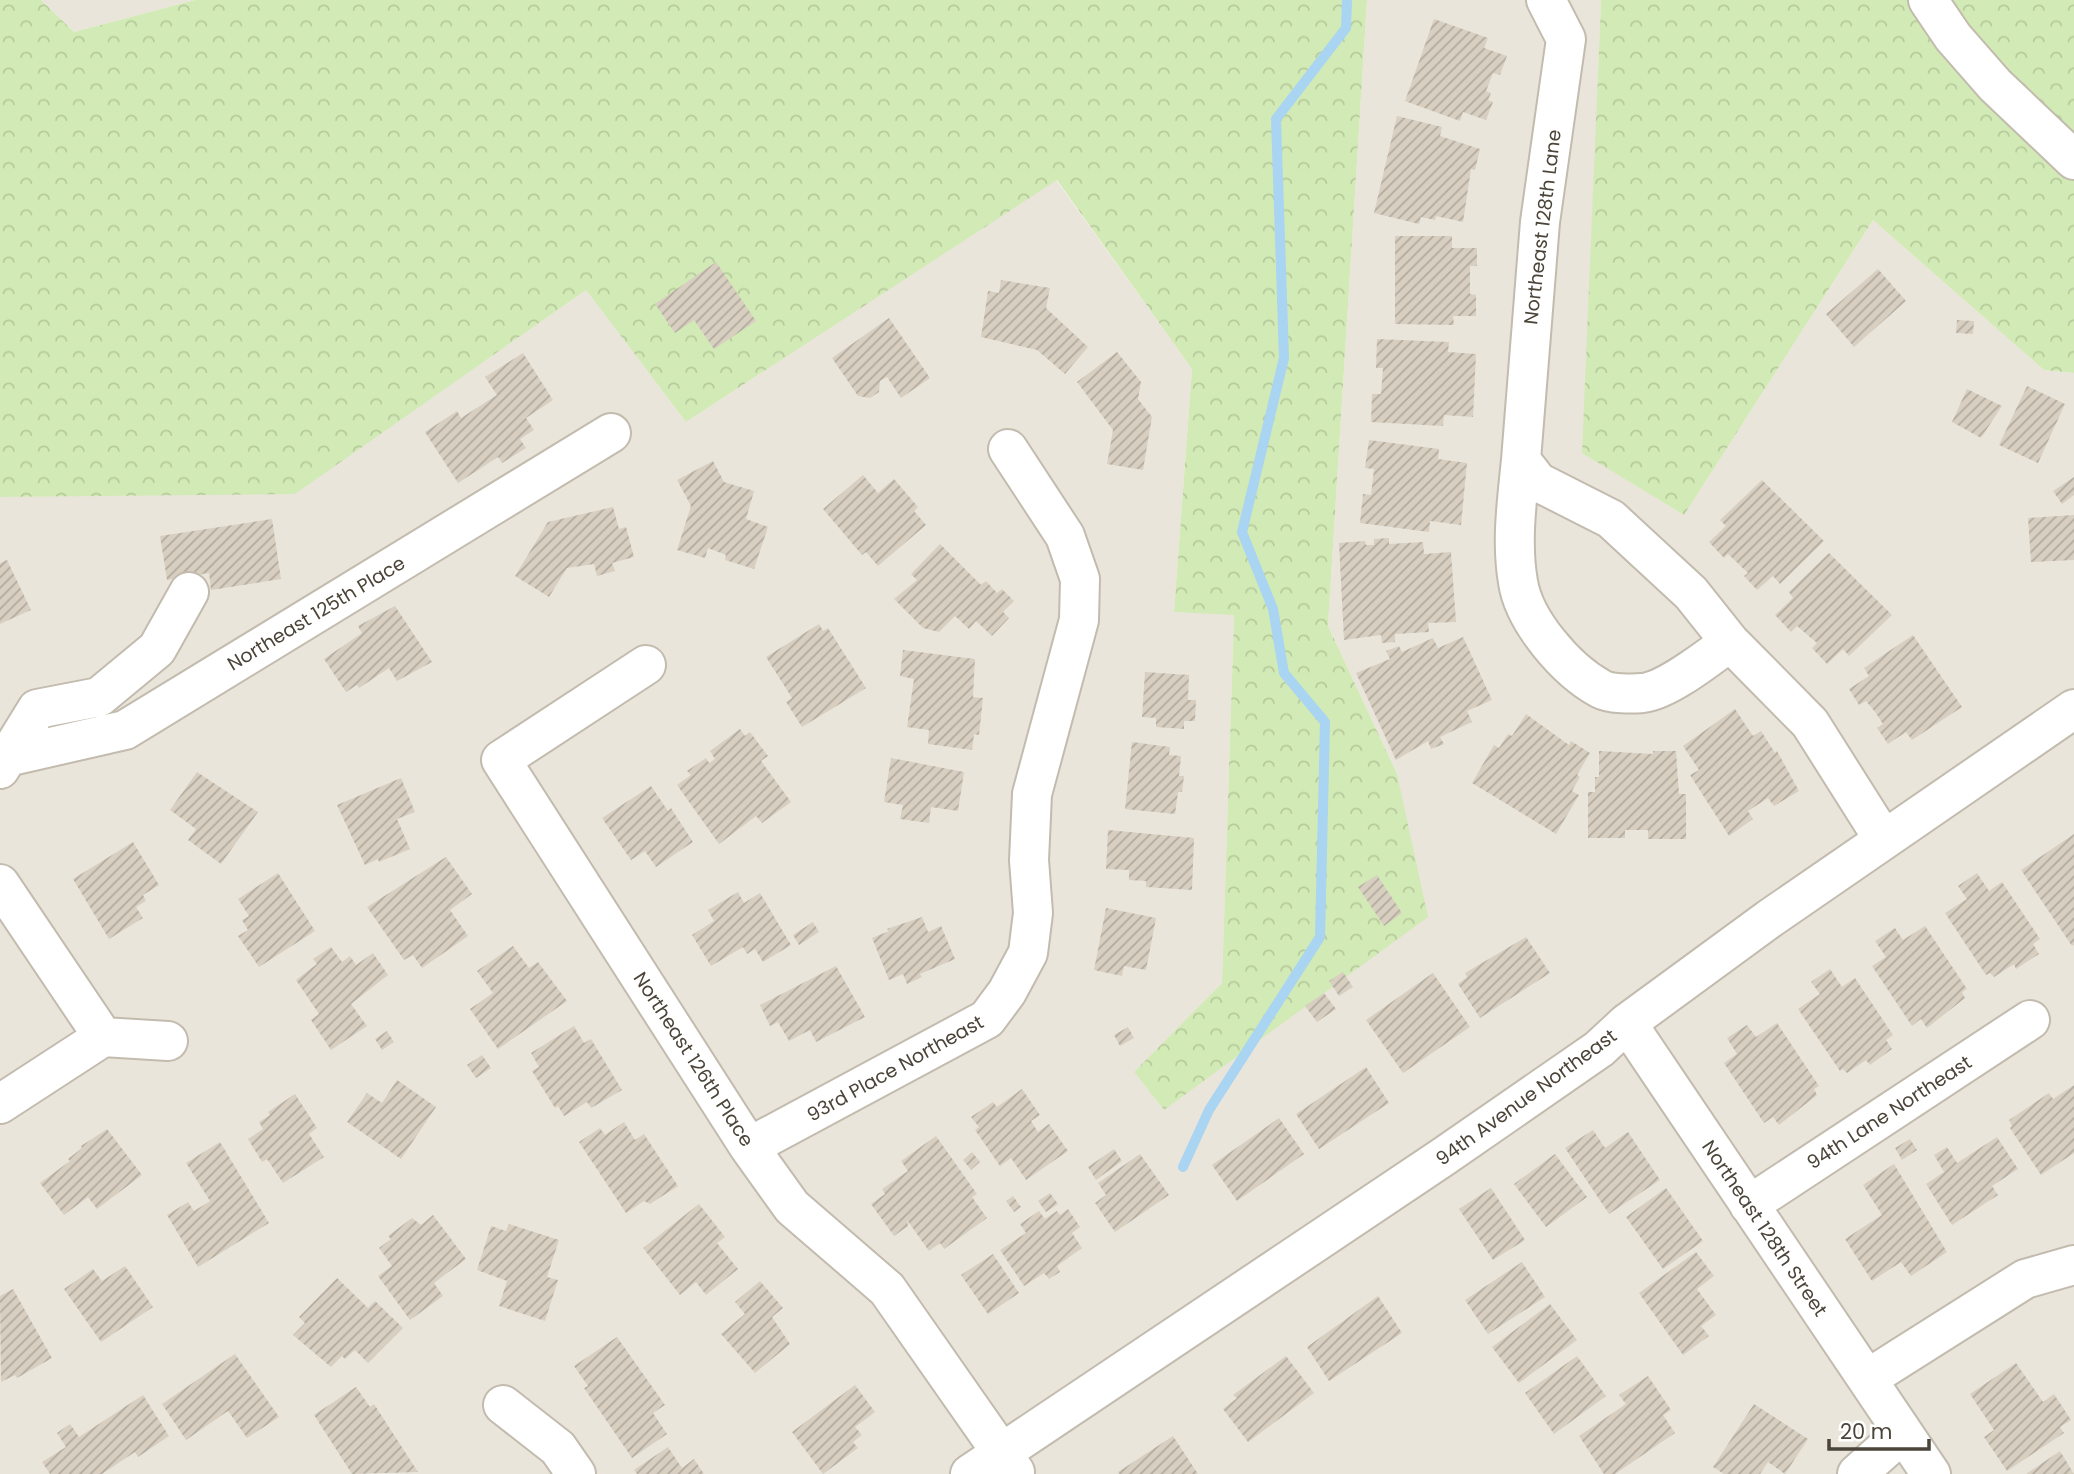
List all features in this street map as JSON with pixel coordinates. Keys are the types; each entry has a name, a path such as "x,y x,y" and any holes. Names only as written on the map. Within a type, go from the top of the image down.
{"street":[{"name":"Northeast 128th Lane","path":"1546,0 1566,39 1540,222 1525,388 1515,544 1518,584 1533,620 1561,659 1603,690 1645,693 1688,673 1730,642"},
{"path":"1928,0 1953,37 1995,85 2074,160"},
{"name":"Northeast 125th Place","path":"4,763 125,730 611,433"},
{"name":"93rd Place Northeast","path":"749,1147 987,1019 1007,992 1028,953 1033,913 1029,860 1032,794 1079,620 1080,579 1065,536 1008,449"},
{"path":"1521,460 1538,482 1611,519 1692,593 1730,642 1810,723 1884,840"},
{"name":"Northeast 125th Place","path":"4,763 37,709 99,697 157,649 189,592"},
{"name":"Northeast 126th Place","path":"646,665 501,760 749,1147 792,1207 887,1289 1009,1463"},
{"name":"94th Avenue Northeast","path":"970,1474 1009,1463 1599,1049 1627,1023 2074,709"},
{"path":"0,884 103,1037"},
{"name":"94th Lane Northeast","path":"1749,1205 2030,1020"},
{"name":"Northeast 128th Street","path":"1627,1023 1931,1474"},
{"path":"0,1104 103,1037 168,1041"},
{"path":"1867,1379 2025,1279 2074,1265"},
{"path":"503,1405 558,1448 576,1474"},
{"path":"1857,1474 1903,1433"}],"shaded area":[{"path":"41,0 195,0 74,32"},
{"path":"1367,0 1601,0 1583,453 1684,515 1873,220 2044,370 2074,373 2074,1474 0,1474 0,497 295,493 586,290 686,422 1056,180 1192,369 1174,612 1234,614 1222,983 1134,1072 1163,1109 1397,774 1328,626"}],"green space":[{"path":"0,0 41,0 74,32 195,0 1367,0 1328,626 1397,774 1428,917 1164,1110 1134,1072 1222,983 1234,615 1174,612 1192,369 1057,180 686,422 586,290 295,494 0,497"},
{"path":"1601,0 2074,0 2074,373 2044,370 1873,220 1684,515 1582,453"}],"building":[{"path":"1434,19 1488,38 1484,48 1507,56 1500,75 1493,73 1486,91 1491,93 1488,100 1493,102 1486,120 1463,112 1460,121 1405,101"},
{"path":"1397,116 1442,127 1440,136 1480,149 1475,170 1471,169 1463,222 1436,216 1435,220 1421,217 1419,224 1374,213"},
{"path":"1395,236 1452,236 1452,248 1477,248 1477,266 1470,266 1470,294 1476,295 1476,316 1453,316 1454,325 1395,324"},
{"path":"716,262 756,321 714,349 694,320 675,333 655,304"},
{"path":"1878,269 1906,301 1854,347 1826,314"},
{"path":"1001,280 1050,288 1046,308 1088,347 1065,374 1037,350 981,337 988,291 999,293"},
{"path":"889,318 930,378 901,398 887,377 880,381 879,392 870,398 858,396 832,358"},
{"path":"1957,320 1974,321 1973,334 1956,333"},
{"path":"1377,339 1449,342 1448,352 1476,354 1473,417 1444,415 1443,426 1371,422 1372,394 1381,394 1383,368 1376,368"},
{"path":"1117,352 1141,382 1138,399 1152,417 1143,470 1107,464 1113,430 1077,382"},
{"path":"523,353 553,400 526,418 534,430 520,439 526,448 502,463 498,457 458,483 425,432 457,411 461,418 497,395 485,377"},
{"path":"2027,386 2065,404 2038,463 1999,445"},
{"path":"1967,389 2002,406 1981,438 1952,422"},
{"path":"1369,440 1439,449 1438,459 1467,463 1461,525 1430,521 1429,532 1360,523 1363,494 1371,495 1374,469 1365,468"},
{"path":"713,461 724,482 754,491 746,519 768,527 754,569 725,560 726,555 708,548 705,558 677,550 691,506 677,480"},
{"path":"863,475 878,493 894,479 918,507 914,511 926,525 878,566 866,552 862,555 823,509"},
{"path":"2074,477 2074,495 2062,504 2053,491"},
{"path":"1762,480 1824,541 1780,584 1773,576 1757,590 1744,576 1748,573 1728,554 1724,558 1709,542 1726,526 1720,520"},
{"path":"613,507 619,529 626,527 634,557 612,563 615,571 597,576 594,564 567,568 549,597 515,576 548,522"},
{"path":"2074,515 2074,560 2031,562 2028,518"},
{"path":"272,519 281,579 211,590 209,573 167,580 160,536"},
{"path":"1389,538 1389,544 1423,542 1424,554 1451,552 1456,622 1428,623 1429,632 1395,634 1395,642 1382,643 1381,635 1344,640 1339,543 1365,541 1366,545 1374,545 1374,539"},
{"path":"940,544 981,585 986,581 997,593 1002,589 1014,601 1003,612 1009,618 992,636 976,621 969,629 955,616 939,632 923,628 894,599 917,580 911,574"},
{"path":"1829,553 1892,615 1849,656 1843,649 1827,664 1812,648 1817,643 1797,626 1791,632 1775,615 1793,598 1789,592"},
{"path":"7,560 31,610 0,624 0,563"},
{"path":"395,606 432,662 397,681 389,668 359,688 357,685 346,692 324,659 362,633 358,626"},
{"path":"819,624 823,631 828,628 866,688 802,727 786,702 792,698 766,657"},
{"path":"1913,635 1962,707 1912,740 1906,732 1888,744 1877,728 1883,724 1875,712 1866,701 1859,705 1849,689 1869,676 1864,668"},
{"path":"1463,637 1492,700 1467,711 1472,722 1440,737 1444,744 1431,749 1428,741 1396,760 1356,673 1390,659 1386,651 1399,646 1402,652 1433,638 1438,648"},
{"path":"903,650 975,659 973,697 983,698 979,735 974,734 972,750 928,744 929,730 907,727 914,679 900,676"},
{"path":"1145,672 1189,675 1188,700 1196,700 1195,721 1184,721 1184,729 1156,727 1156,718 1142,717"},
{"path":"1735,709 1753,736 1761,731 1775,753 1777,751 1799,791 1774,806 1768,798 1748,811 1753,819 1729,836 1690,775 1699,770 1683,746"},
{"path":"1526,714 1569,745 1571,741 1590,753 1577,775 1580,777 1572,791 1579,795 1556,834 1472,783 1494,745 1499,748 1508,734 1512,736"},
{"path":"740,729 745,736 750,732 768,756 761,761 791,802 762,823 756,816 719,844 677,785 691,775 687,771 706,758 709,763 715,759 710,751"},
{"path":"1132,742 1170,747 1169,755 1181,756 1179,776 1184,776 1182,792 1178,792 1175,814 1125,809"},
{"path":"1599,751 1653,754 1653,751 1676,751 1679,794 1686,794 1686,839 1648,839 1648,830 1625,830 1625,838 1588,838 1588,792 1595,792 1595,777 1599,777"},
{"path":"891,758 964,772 958,811 931,807 929,823 900,819 903,805 884,802"},
{"path":"197,772 258,812 221,864 188,840 196,829 170,810"},
{"path":"401,778 415,812 397,819 410,849 365,865 337,805"},
{"path":"651,786 668,811 671,808 693,842 656,867 645,851 631,860 602,818"},
{"path":"1108,830 1194,838 1192,890 1146,887 1146,881 1129,880 1129,870 1106,869"},
{"path":"2074,834 2074,945 2072,946 2021,870"},
{"path":"133,842 159,885 143,895 146,901 136,907 143,918 109,939 73,879"},
{"path":"446,857 472,894 450,910 468,936 422,968 413,955 404,960 367,907"},
{"path":"278,873 315,931 259,967 238,936 248,930 242,920 249,916 238,899"},
{"path":"1977,873 1989,891 2002,882 2040,939 2033,944 2039,954 2016,969 2014,964 1994,977 1990,973 1986,975 1945,913 1967,899 1958,886"},
{"path":"1377,875 1402,913 1384,926 1358,887"},
{"path":"738,892 744,903 760,893 791,945 763,962 755,949 747,954 743,947 711,966 692,935 714,921 708,910"},
{"path":"1106,908 1156,918 1146,970 1124,966 1122,976 1094,970"},
{"path":"922,917 928,932 941,926 955,959 920,974 922,977 907,984 903,974 889,980 872,938 889,931 887,929"},
{"path":"813,922 819,932 799,945 793,935"},
{"path":"1925,926 1967,989 1962,992 1965,998 1927,1028 1921,1019 1912,1026 1872,966 1886,957 1875,941 1895,928 1903,940"},
{"path":"1526,937 1550,973 1480,1018 1458,984 1467,977 1465,973"},
{"path":"513,946 529,968 538,962 567,1001 498,1049 470,1009 493,993 477,971"},
{"path":"331,947 342,962 350,956 356,965 373,953 388,975 351,1004 367,1026 331,1050 311,1020 319,1014 296,980 317,964 313,959"},
{"path":"836,966 865,1017 816,1042 810,1030 789,1041 778,1022 770,1026 760,1005"},
{"path":"1830,969 1842,987 1855,978 1893,1035 1886,1040 1892,1049 1870,1065 1866,1060 1847,1073 1843,1069 1840,1071 1798,1009 1820,994 1811,982"},
{"path":"1343,972 1353,987 1339,996 1329,981"},
{"path":"1433,973 1470,1027 1403,1073 1366,1020"},
{"path":"1324,993 1336,1009 1317,1022 1305,1006"},
{"path":"1777,1023 1819,1086 1814,1089 1817,1095 1779,1125 1773,1117 1764,1123 1724,1063 1737,1054 1727,1038 1747,1025 1756,1037"},
{"path":"574,1026 584,1043 591,1039 622,1090 591,1108 587,1102 564,1116 558,1106 555,1108 532,1071 539,1067 531,1053"},
{"path":"1128,1027 1134,1038 1120,1046 1114,1035"},
{"path":"387,1031 394,1042 382,1050 375,1039"},
{"path":"482,1055 491,1068 476,1078 467,1065"},
{"path":"1366,1067 1389,1103 1319,1149 1296,1114"},
{"path":"397,1080 436,1107 401,1159 347,1122 367,1093 382,1103"},
{"path":"2074,1085 2074,1153 2041,1175 2010,1128 2012,1126 2009,1120 2049,1093 2053,1099"},
{"path":"1022,1089 1040,1115 1031,1121 1038,1132 1049,1124 1068,1151 1026,1180 1011,1158 1000,1166 975,1130 979,1127 971,1117 993,1102 997,1107"},
{"path":"295,1094 317,1128 309,1134 324,1157 283,1183 267,1159 262,1162 248,1139 263,1129 259,1122 270,1115 268,1112"},
{"path":"1279,1118 1304,1154 1237,1201 1212,1165"},
{"path":"624,1122 635,1140 644,1134 678,1186 650,1204 644,1201 626,1213 579,1142 600,1128 605,1135"},
{"path":"107,1129 142,1175 97,1209 88,1197 64,1215 40,1183 70,1161 68,1159 82,1148 81,1146"},
{"path":"1593,1130 1605,1148 1628,1132 1660,1180 1609,1214 1565,1148"},
{"path":"936,1136 977,1194 972,1197 987,1218 944,1249 940,1243 929,1251 907,1220 908,1226 894,1236 871,1204 885,1194 882,1189 908,1171 901,1161"},
{"path":"1997,1137 2018,1169 1992,1186 1998,1195 1952,1225 1926,1184 1944,1172 1934,1155 1947,1147 1957,1163"},
{"path":"1910,1139 1917,1150 1902,1160 1895,1148"},
{"path":"220,1142 269,1223 198,1267 167,1215 188,1202 194,1211 210,1201 186,1163"},
{"path":"1114,1149 1122,1161 1096,1180 1088,1167"},
{"path":"972,1152 980,1162 971,1170 963,1160"},
{"path":"1140,1154 1169,1195 1115,1232 1095,1203 1106,1195 1098,1183"},
{"path":"1555,1154 1587,1197 1546,1227 1514,1184"},
{"path":"1894,1164 1947,1252 1911,1276 1901,1262 1872,1281 1845,1239 1882,1215 1863,1185"},
{"path":"1491,1188 1525,1240 1493,1260 1459,1209"},
{"path":"1666,1188 1703,1241 1663,1269 1626,1217"},
{"path":"1050,1193 1058,1204 1046,1212 1038,1201"},
{"path":"1013,1196 1021,1207 1014,1212 1006,1201"},
{"path":"699,1204 725,1237 717,1243 738,1269 706,1295 696,1282 680,1295 643,1248"},
{"path":"1068,1209 1080,1227 1072,1233 1082,1248 1057,1266 1060,1272 1049,1279 1044,1273 1024,1286 1000,1250 1026,1233 1020,1224 1039,1211 1045,1219 1057,1211 1060,1215"},
{"path":"433,1215 466,1259 434,1283 443,1296 410,1320 378,1276 392,1266 379,1248 391,1239 388,1236 412,1218 421,1225"},
{"path":"509,1224 559,1240 547,1277 558,1280 545,1321 499,1306 507,1281 477,1270 491,1226 506,1231"},
{"path":"1696,1252 1714,1276 1697,1289 1716,1315 1701,1326 1709,1336 1683,1355 1639,1293"},
{"path":"993,1254 1019,1293 988,1314 961,1275"},
{"path":"1522,1262 1545,1297 1488,1334 1465,1300"},
{"path":"125,1266 153,1307 101,1342 64,1289 93,1269 102,1281"},
{"path":"337,1278 368,1308 375,1301 403,1328 368,1363 355,1350 345,1359 342,1356 331,1367 293,1335 305,1323 299,1317"},
{"path":"760,1281 783,1308 772,1317 790,1344 755,1373 721,1334 745,1314 735,1302"},
{"path":"13,1289 52,1358 17,1378 15,1375 1,1382 0,1296"},
{"path":"1378,1296 1402,1333 1329,1381 1307,1347"},
{"path":"1550,1304 1577,1340 1519,1383 1492,1347"},
{"path":"617,1337 665,1405 653,1413 667,1434 632,1458 584,1388 588,1386 574,1366"},
{"path":"235,1354 279,1417 247,1438 228,1411 186,1440 162,1404"},
{"path":"1286,1356 1314,1393 1248,1442 1223,1409 1237,1398 1233,1395"},
{"path":"1577,1356 1606,1396 1554,1434 1525,1393"},
{"path":"2016,1363 2043,1402 2054,1394 2071,1420 2060,1427 2064,1433 2007,1471 1984,1437 1994,1430 1970,1394"},
{"path":"1648,1376 1671,1410 1663,1415 1675,1433 1615,1474 1604,1474 1579,1436 1626,1404 1619,1395"},
{"path":"855,1385 875,1412 855,1427 862,1435 853,1442 858,1448 823,1474 792,1432"},
{"path":"356,1387 370,1407 374,1404 418,1472 352,1474 314,1415"},
{"path":"143,1395 169,1436 138,1457 135,1452 102,1474 50,1474 42,1462 66,1447 57,1433 70,1424 79,1437"},
{"path":"1754,1404 1808,1439 1785,1474 1768,1462 1760,1474 1724,1474 1713,1467"},
{"path":"1173,1436 1198,1474 1119,1474 1118,1472"},
{"path":"668,1447 682,1468 694,1459 704,1474 637,1474 634,1470"},
{"path":"2060,1451 2074,1474 2026,1474"}],"waterway":[{"path":"1183,1167 1209,1110 1320,937 1325,722 1284,673 1273,609 1242,532 1284,358 1276,119 1346,28 1347,0"}]}
